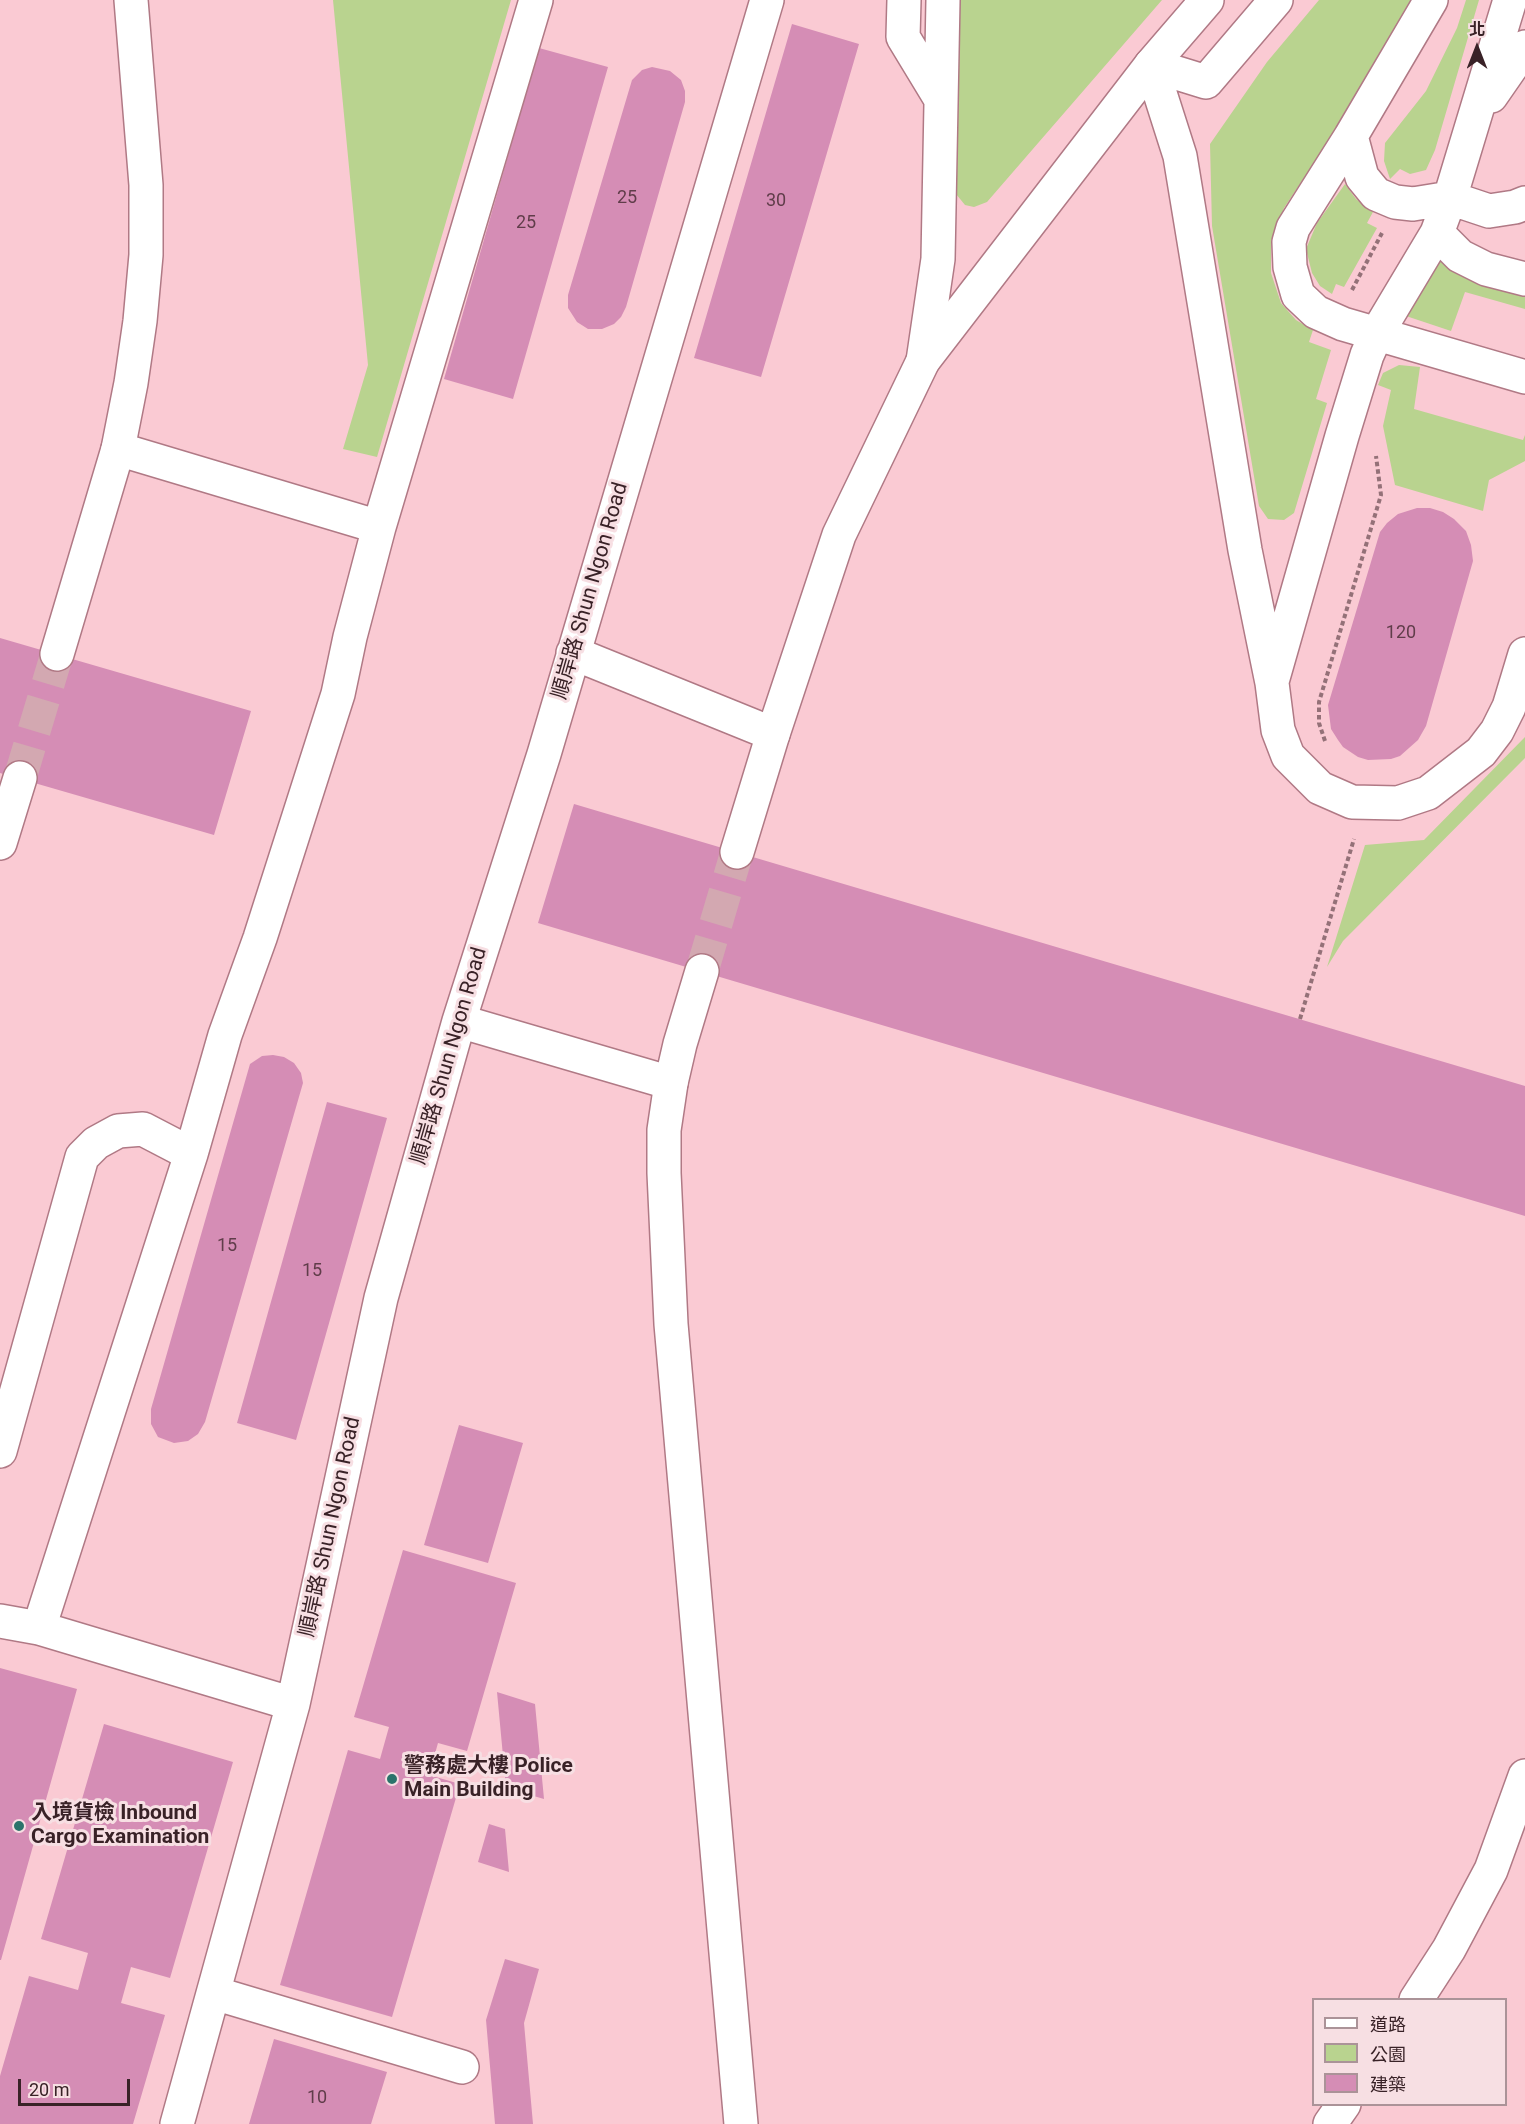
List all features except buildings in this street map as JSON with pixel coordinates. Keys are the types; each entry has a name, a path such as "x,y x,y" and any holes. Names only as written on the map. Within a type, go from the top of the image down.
{"main road":[{"path":"57,654 118,449 133,373 140,321 146,255 146,185 131,0"},
{"path":"39,1628 190,1154 225,1035 260,938 338,693 350,636 379,527 536,0"},
{"name":"順岸路 Shun Ngon Road","path":"177,2124 293,1704 381,1298 459,1021 544,754 767,0"},
{"path":"904,0 903,37 940,98"},
{"path":"923,361 938,259 943,0"},
{"path":"737,852 773,734 839,535 923,361 1151,65 1207,0"},
{"path":"1151,65 1206,82 1276,0"},
{"path":"1431,0 1352,136 1293,228 1289,243 1290,267 1298,295 1316,312 1335,321 1376,335 1525,377"},
{"path":"1272,683 1367,355 1376,335 1437,233 1450,198 1510,0"},
{"path":"1474,120 1525,47"},
{"path":"1151,65 1180,156 1245,550 1272,683 1278,730 1288,756 1320,788 1344,799 1364,803 1413,800 1428,793 1481,752 1497,731 1509,706 1525,654"},
{"path":"1352,136 1362,177 1376,194 1395,202 1413,204 1450,198 1489,211 1525,203"},
{"path":"1437,233 1460,256 1486,268 1525,279"},
{"path":"118,449 379,527"},
{"path":"573,653 773,734"},
{"path":"0,843 20,778"},
{"path":"702,971 671,1083 664,1130 664,1173 671,1324 741,2124"},
{"path":"459,1021 671,1083"},
{"path":"0,1451 82,1157 96,1143 118,1131 143,1129 190,1154"},
{"path":"0,1621 39,1628 293,1704"},
{"path":"1417,1998 1449,1949 1491,1870 1523,1789"},
{"path":"214,1993 462,2067"},
{"path":"1330,2124 1343,2106"}],"path":[{"path":"1335,321 1387,224 1395,202"},
{"path":"1330,747 1325,741 1319,723 1319,702 1381,495 1375,452"},
{"path":"1300,1019 1364,803"}],"green space":[{"path":"333,0 511,0 377,457 343,449 368,365"},
{"path":"957,0 1162,0 987,202 974,207 965,205 956,194"},
{"path":"1319,0 1412,0 1369,80 1284,208 1271,242 1271,273 1281,303 1296,320 1313,330 1309,342 1331,350 1316,399 1327,403 1294,513 1284,520 1268,519 1259,506 1212,226 1210,144 1267,62"},
{"path":"1466,0 1479,0 1435,150 1426,170 1410,174 1400,169 1390,179 1384,161 1385,143 1426,91 1457,28"},
{"path":"1345,184 1356,199 1373,212 1367,223 1377,228 1344,287 1336,284 1332,294 1320,286 1312,273 1306,249 1317,223"},
{"path":"1438,257 1452,270 1470,280 1525,296 1525,309 1465,292 1451,331 1406,316"},
{"path":"1399,365 1420,367 1414,409 1523,440 1525,435 1525,461 1489,480 1483,511 1395,485 1383,426 1391,390 1378,385 1383,373"},
{"path":"1525,737 1525,758 1343,941 1327,967 1365,845 1424,840"}],"tunnel":[{"path":"20,778 57,654"},
{"path":"702,971 737,852"}],"place":[{"name":"警務處大樓 Police Main Building","path":"392,1779"},
{"name":"入境貨檢 Inbound Cargo Examination","path":"19,1826"}]}
